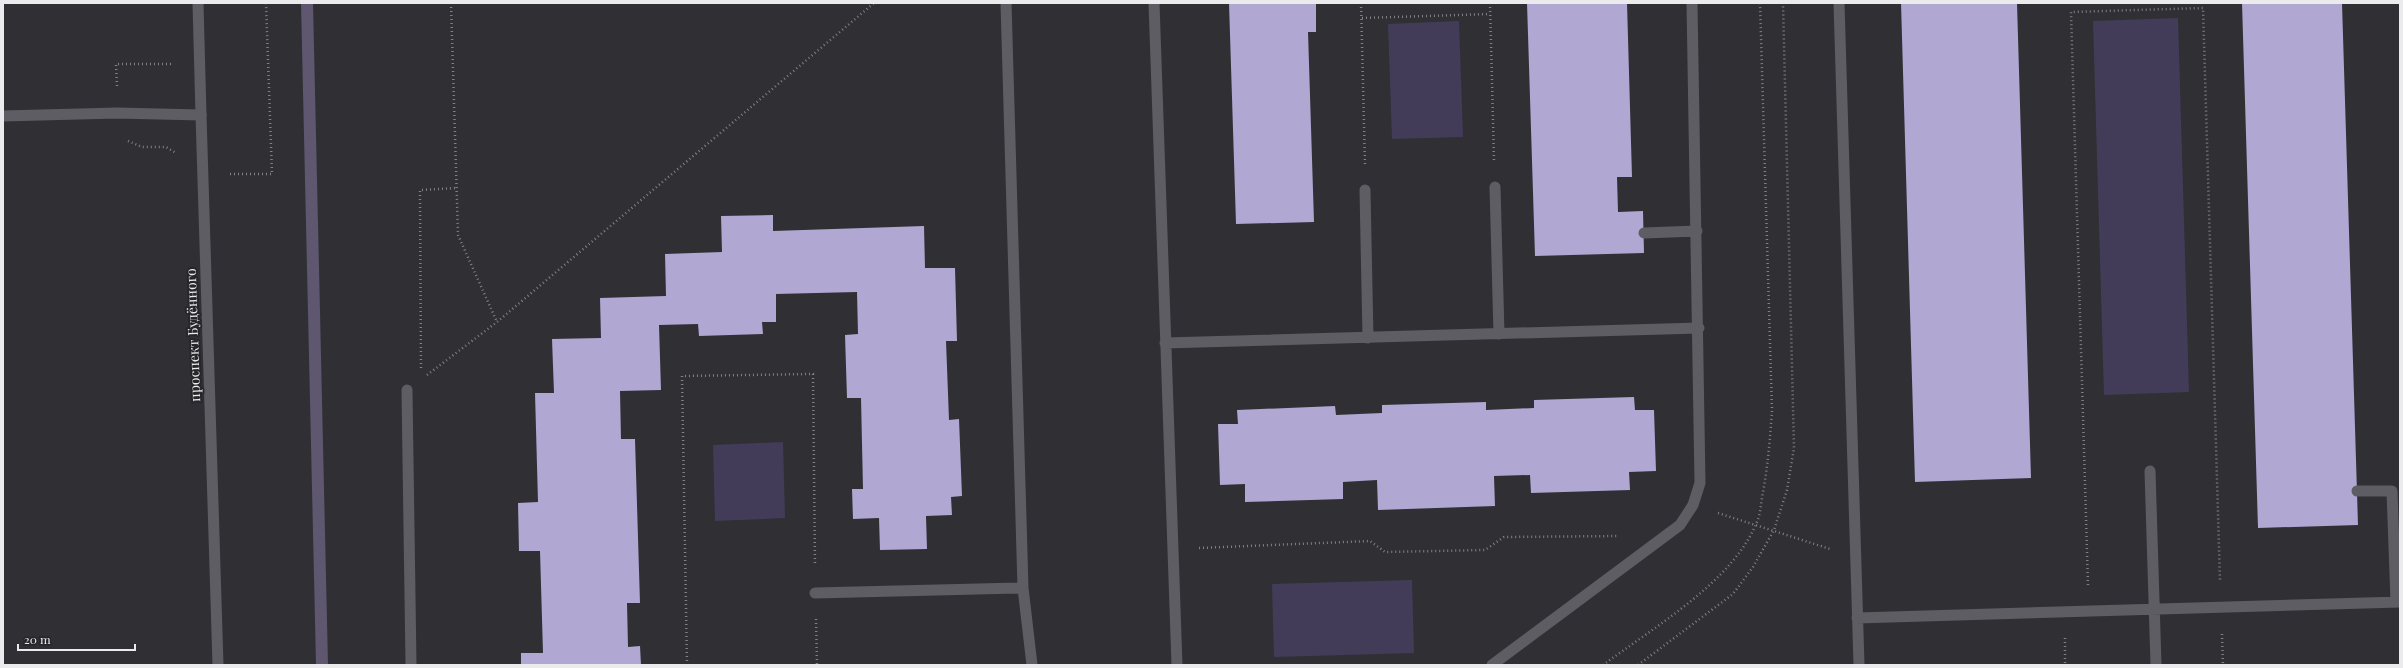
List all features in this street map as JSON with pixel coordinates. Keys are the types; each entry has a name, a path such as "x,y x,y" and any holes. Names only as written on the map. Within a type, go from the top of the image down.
{"street":[{"name":"проспект Будённого","path":"198,3 218,665"},
{"path":"1006,3 1023,588 1032,665"},
{"path":"1154,3 1177,665"},
{"path":"1492,665 1680,525 1693,505 1700,483 1700,328 1696,231 1692,3"},
{"path":"1839,3 1859,665"},
{"path":"3,116 118,113 201,115"},
{"path":"1495,187 1499,334"},
{"path":"1365,190 1368,338"},
{"path":"1644,233 1696,231"},
{"path":"1165,343 1700,328"},
{"path":"407,390 411,665"},
{"path":"2150,471 2156,665"},
{"path":"1857,618 2398,602 2392,491 2357,491"},
{"path":"815,593 1023,588"}],"path":[{"path":"225,174 272,174 266,3"},
{"path":"451,3 458,235 497,322"},
{"path":"407,390 497,322 874,3"},
{"path":"1361,3 1365,190"},
{"path":"1490,3 1495,187"},
{"path":"1603,665 1703,591 1734,561 1750,537 1758,518 1769,459 1772,411 1760,3"},
{"path":"1638,665 1733,594 1753,567 1774,531 1787,490 1794,448 1783,3"},
{"path":"2089,611 2071,12 2203,8 2221,607"},
{"path":"1362,18 1490,14"},
{"path":"116,64 200,64"},
{"path":"421,380 420,190 457,188"},
{"path":"687,665 682,376 813,374 817,665"},
{"path":"1693,505 1856,557"},
{"path":"1173,549 1370,541 1386,552 1485,550 1504,537 1664,536"}],"shaded area":[{"path":"2178,18 2189,392 2104,395 2093,21"},
{"path":"1459,21 1463,137 1392,139 1388,24"},
{"path":"783,442 785,518 715,521 713,445"},
{"path":"1412,580 1414,653 1274,657 1272,584"}],"building":[{"path":"1229,3 1316,3 1316,32 1308,32 1314,222 1236,224"},
{"path":"1527,3 1627,3 1632,177 1617,177 1618,212 1643,211 1644,253 1535,256"},
{"path":"1901,3 2017,3 2031,478 1915,482"},
{"path":"2242,3 2342,3 2358,525 2258,528"},
{"path":"773,215 773,231 924,226 925,268 955,268 957,341 946,341 949,420 959,419 962,496 951,497 952,515 926,516 927,549 880,550 879,518 853,519 852,489 863,489 861,398 847,398 845,335 858,334 857,292 776,294 776,322 762,322 763,334 699,336 698,324 659,325 661,390 620,391 621,439 635,439 640,603 627,603 628,647 640,646 641,665 521,665 521,653 543,653 540,551 519,551 518,503 538,502 535,393 554,393 552,339 601,338 600,298 666,296 665,254 722,252 721,216"},
{"path":"1634,397 1635,410 1654,410 1656,471 1629,472 1630,490 1531,493 1530,475 1494,476 1495,506 1378,510 1377,480 1343,482 1343,499 1245,502 1245,484 1220,485 1218,424 1238,424 1237,410 1335,406 1336,415 1382,413 1382,405 1486,402 1486,410 1534,408 1534,400"}],"waterway":[{"path":"307,3 322,665"}]}
